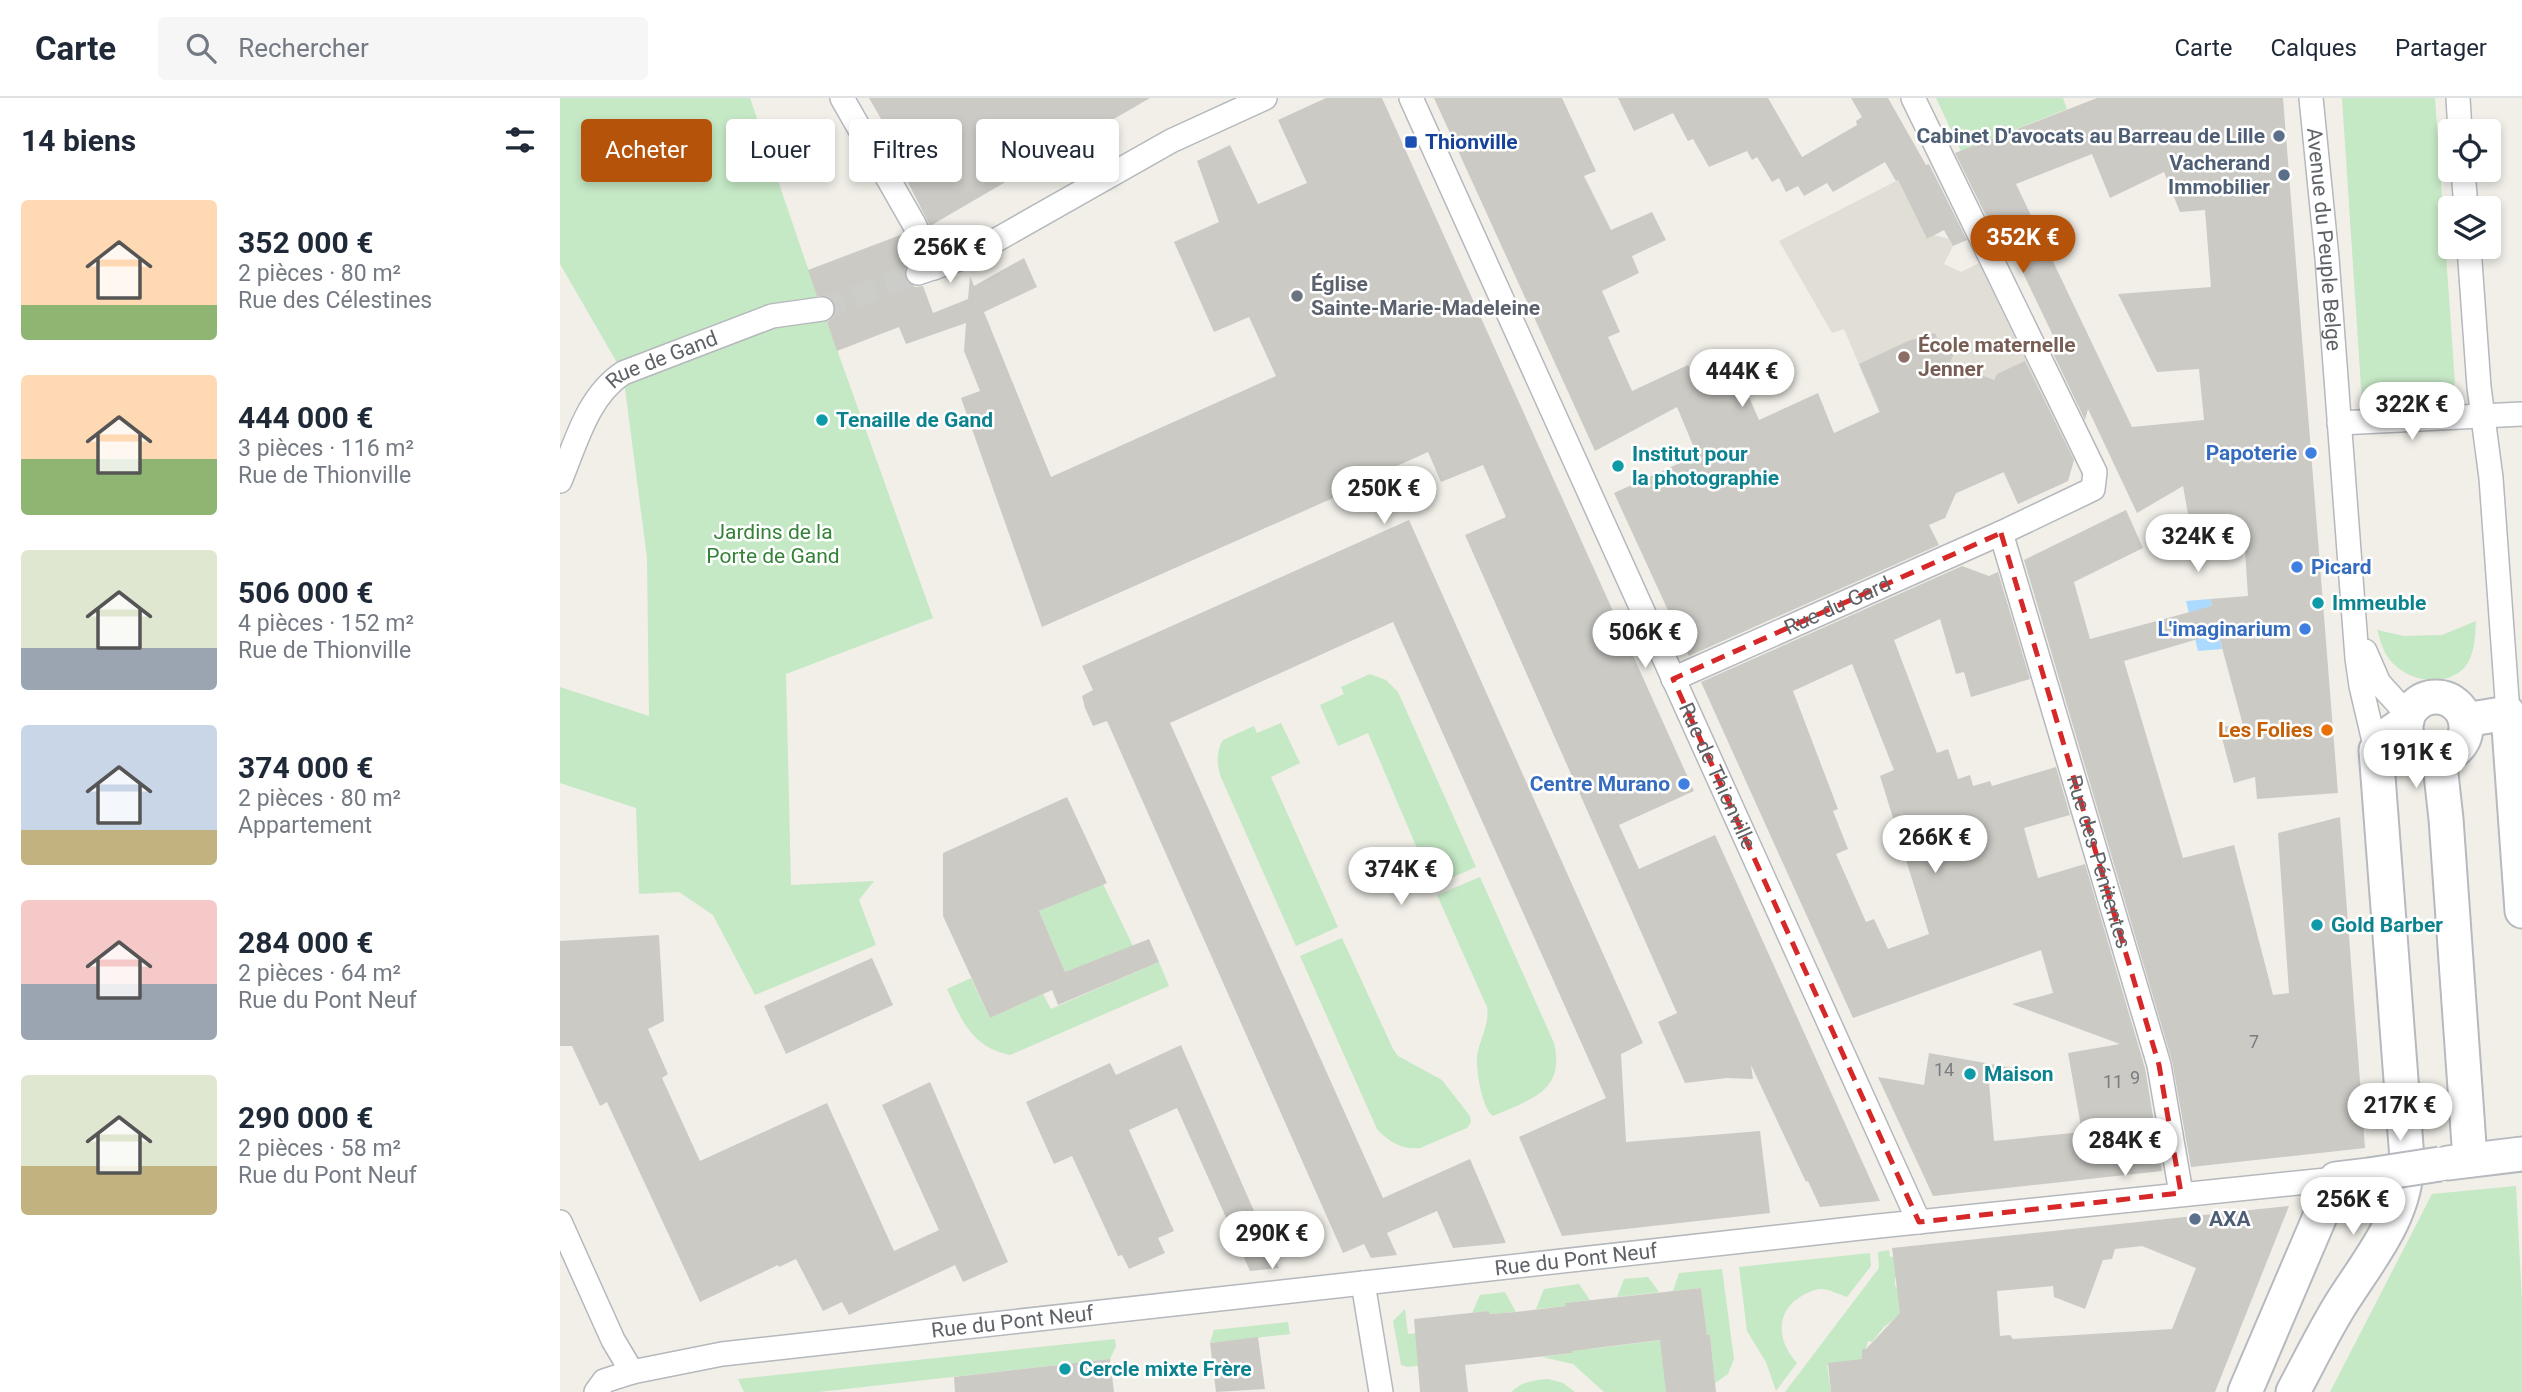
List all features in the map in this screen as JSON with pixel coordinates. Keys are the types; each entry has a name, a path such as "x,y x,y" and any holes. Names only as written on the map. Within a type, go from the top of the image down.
{"street":[{"path":"842,98 914,224 926,271 968,256 1230,105 1265,98"},
{"name":"Rue de Thionville","path":"1411,98 1919,1222"},
{"name":"Rue du Gard","path":"1673,679 2001,533 2093,489 2095,472 1913,98"},
{"name":"Avenue du Peuple Belge","path":"2293,1392 2336,1313 2388,1232 2402,1199 2407,1159 2376,750 2361,686 2326,245 2311,98"},
{"path":"2458,98 2459,119"},
{"path":"2470,259 2483,417 2491,478 2522,911"},
{"name":"Rue de Gand","path":"560,481 592,406 609,382 623,373 772,316 822,309"},
{"path":"2339,424 2522,414"},
{"name":"Rue des Pénitentes","path":"2001,533 2159,1065 2181,1193"},
{"name":"Avenue du Peuple Belge","path":"2354,611 2375,677 2408,719 2408,735 2414,747 2422,753 2439,756"},
{"path":"2376,750 2408,719 2417,704 2426,699 2436,697 2451,701 2465,720 2466,730 2460,744 2453,751 2439,756 2482,1159"},
{"path":"2465,720 2508,713"},
{"name":"Rue du Pont Neuf","path":"596,1392 604,1381 632,1372 722,1354 2181,1193 2369,1175 2482,1159"},
{"path":"2245,1392 2336,1178"},
{"path":"560,1222 613,1340 632,1372"},
{"path":"1363,1283 1381,1392"}],"highlighted area":[{"path":"2001,533 2159,1065 2181,1193 1919,1222 1673,679"}],"shaded area":[{"name":"École maternelle Jenner","path":"1898,180 1927,239 1934,235 1949,239 1953,246 1944,264 1961,272 1979,263 2074,460 2068,481 2018,504 2003,472 1955,494 1945,518 1843,429 1879,412 1844,329 1832,333 1779,241"}],"green space":[{"name":"Jardins de la Porte de Gand","path":"560,98 750,98 757,119 726,119 726,182 779,182 933,618 786,674 791,885 874,881 859,900 876,945 755,995 713,915 679,892 639,894 636,808 560,783 560,687 649,716 647,558 623,373 560,264"},
{"path":"1936,98 2063,98 2067,109 1961,151"},
{"path":"2342,98 2435,98 2438,182 2441,182 2442,196 2438,196 2438,259 2446,259 2455,383 2451,393 2441,397 2362,402"},
{"path":"2476,621 2474,646 2468,663 2455,675 2434,680 2413,676 2394,664 2385,653 2377,630 2404,636 2442,635"},
{"path":"1370,674 1386,680 1398,692 1476,867 1433,886 1368,733 1338,746 1320,705 1344,694 1341,687"},
{"path":"1281,723 1300,763 1271,777 1338,927 1296,946 1220,775 1218,761 1223,740 1254,726 1257,733"},
{"path":"1480,877 1554,1043 1556,1060 1555,1073 1541,1092 1493,1116 1483,1098 1477,1063 1487,1020 1487,1007 1437,895"},
{"path":"1103,884 1133,946 1065,972 1039,911"},
{"path":"1342,938 1393,1049 1398,1056 1442,1080 1470,1116 1471,1122 1467,1128 1420,1148 1407,1148 1396,1144 1377,1129 1300,956"},
{"path":"1159,962 1169,986 1010,1055 986,1046 977,1039 964,1022 947,989 971,978 990,1018 1043,994 1051,1009"},
{"path":"2516,1186 2522,1302 2522,1392 2330,1392 2432,1194"},
{"path":"1889,1250 1890,1257 1897,1256 1899,1274 1895,1279 1895,1286 1900,1290 1900,1315 1884,1327 1872,1342 1868,1341 1863,1360 1827,1365 1831,1392 1785,1392 1879,1268 1878,1252"},
{"path":"1870,1253 1871,1266 1847,1297 1817,1289 1800,1297 1786,1311 1783,1338 1797,1363 1776,1391 1766,1362 1747,1331 1739,1267"},
{"path":"1722,1269 1734,1359 1728,1374 1715,1383 1701,1288 1673,1291 1679,1273"},
{"path":"1648,1277 1659,1292 1617,1297 1624,1279"},
{"path":"1579,1284 1590,1300 1536,1309 1544,1289"},
{"path":"1505,1292 1516,1312 1472,1313 1480,1295"},
{"path":"1405,1309 1408,1334 1422,1333 1426,1365 1401,1365 1393,1321"},
{"path":"1288,1322 1290,1334 1210,1343 1214,1330"},
{"path":"1115,1339 1116,1346 1110,1359 819,1392 744,1392 738,1379"},
{"path":"1663,1340 1666,1392 1604,1392 1573,1364 1542,1357 1572,1353 1572,1349"},
{"path":"1548,1379 1563,1383 1575,1392 1511,1392 1528,1382"}],"water":[{"path":"2210,599 2222,649 2198,651 2186,601"}],"building":[{"path":"869,98 1150,98 1114,119 976,119 976,182 1006,182 930,226 908,182 962,182 962,119 881,119"},
{"path":"1326,98 1382,98 1694,791 1619,825 1639,869 1715,835 1880,1201 1820,1207 1751,1065 1753,1079 1727,1078 1685,1083 1658,1022 1677,1013 1465,535 1506,517 1483,465 1441,482 1428,452 1348,488 1349,491 1042,627 961,398 980,391 964,351 966,323 906,344 899,327 837,351 827,322 835,315 836,306 828,296 817,296 808,270 903,234 913,260 904,270 905,278 915,287 923,286 933,313 968,299 970,276 974,286 1024,258 1037,287 984,312 1051,477 1276,376 1249,317 1214,332 1174,242 1219,222 1197,161 1230,145 1258,204 1307,183 1278,120"},
{"path":"1434,98 1562,98 1596,171 1584,176 1611,230 1652,212 1666,240 1632,256 1639,273 1602,291 1620,332 1608,337 1632,391 1688,365 1691,371 1733,353 1759,420 1818,393 1834,433 1880,412 1859,364 1908,341 1935,333 1940,345 1955,351 1950,363 1994,380 1997,374 2025,361 2074,460 2068,481 2018,504 2004,472 1956,493 1945,518 1929,525 1939,545 1689,656 1614,493 1697,455 1677,407 1595,451"},
{"path":"1618,98 1768,98 1802,157 1857,125 1856,121 1862,117 1851,98 1888,98 1926,165 1929,164 1967,240 1953,246 1944,230 1927,239 1898,180 1896,181 1885,162 1833,192 1827,183 1804,196 1798,186 1786,192 1779,178 1772,182 1757,157 1752,160 1747,151 1709,167 1693,139 1688,141 1673,113 1634,131"},
{"path":"2097,98 2283,98 2338,793 2257,799 2255,777 2234,783 2219,727 2243,725 2218,633 2124,661 2183,858 2234,845 2273,995 2289,993 2278,833 2340,817 2365,1148 2191,1167 2172,1061 2024,560 2126,510 2143,548 2074,582 2090,639 2212,606 2210,599 2248,596 2243,520 2190,525 2183,486 2137,513 2088,409 2085,420 2051,349 2058,346 2012,250 1999,225 1992,228 1955,153","holes":["2092,154 2110,198 2164,172 2180,212 2205,210 2211,287 2118,294 2157,372 2199,369 2204,420 2132,427 2016,184"]},
{"path":"1409,520 1643,1043 1621,1054 1626,1142 1760,1131 1770,1213 1562,1236 1519,1137 1606,1098 1393,622 1170,723 1383,1198 1470,1159 1506,1243 1453,1248 1437,1211 1387,1233 1397,1255 1371,1258 1364,1244 1343,1253 1107,721 1093,726 1082,696 1093,690 1082,666"},
{"path":"1962,566 1989,576 1998,572 2030,679 1971,697 1964,672 1956,674 1940,619 1894,640 1937,753 1948,749 1958,779 1970,775 1973,786 1990,781 1992,786 2056,767 2070,815 2024,828 2038,878 2085,864 2145,1068 2162,1171 1933,1196 1878,1077 1924,1085 1929,1053 2035,1072 1989,1083 1994,1141 2082,1132 2068,1053 2120,1044 2012,1004 2053,993 2041,950 1853,1018 1701,682","holes":["1852,664 1894,770 1880,776 1929,934 1888,949 1874,919 1866,922 1836,854 1848,849 1833,811 1838,809 1793,691"]},
{"path":"1067,797 1107,883 1039,911 1065,972 1149,939 1159,962 1058,1005 1052,990 990,1018 943,916 943,853"},
{"path":"659,935 664,1021 648,1029 668,1074 662,1078 700,1161 827,1103 894,1251 939,1230 882,1105 930,1082 1008,1262 963,1282 955,1265 849,1315 842,1302 823,1311 796,1259 700,1302 607,1102 600,1106 572,1046 560,1046 560,941"},
{"path":"872,958 893,1005 786,1054 764,1006"},
{"path":"1181,1045 1279,1268 1250,1271 1177,1108 1129,1130 1174,1231 1158,1238 1165,1253 1129,1269 1122,1255 1118,1256 1072,1156 1054,1164 1026,1102 1110,1063 1116,1075"},
{"path":"2289,1206 2215,1392 1831,1392 1828,1363 1862,1359 1862,1349 1866,1349 1900,1313 1892,1248","holes":["2142,1246 2196,1268 2172,1329 2013,1339 2010,1335 2000,1336 1997,1291 2053,1286 2054,1297 2085,1309 2103,1260 2112,1259 2115,1249"]},
{"path":"1701,1288 1707,1335 1710,1335 1716,1392 1666,1392 1660,1340 1465,1365 1468,1392 1420,1392 1414,1319 1489,1311 1490,1314 1516,1312 1566,1306 1565,1303"},
{"path":"1258,1337 1265,1389 1216,1392 1210,1343"},
{"name":"Cercle mixte Frère","path":"1110,1359 1114,1392 955,1392 954,1377"}],"tunnel":[{"path":"822,309 918,273"}],"place":[{"name":"Cabinet D'avocats au Barreau de Lille","path":"2279,136"},
{"name":"Thionville","path":"1411,142"},
{"name":"Vacherand Immobilier","path":"2284,175"},
{"name":"Église Sainte-Marie-Madeleine","path":"1297,296"},
{"name":"École maternelle Jenner","path":"1904,357"},
{"name":"Tenaille de Gand","path":"822,420"},
{"name":"Papoterie","path":"2311,453"},
{"name":"Institut pour la photographie","path":"1618,466"},
{"name":"Picard","path":"2297,567"},
{"name":"Immeuble","path":"2318,603"},
{"name":"L'imaginarium","path":"2305,629"},
{"name":"Les Folies","path":"2327,730"},
{"name":"Centre Murano","path":"1684,784"},
{"name":"Gold Barber","path":"2317,925"},
{"name":"Maison","path":"1970,1074"},
{"name":"AXA","path":"2195,1219"},
{"name":"Cercle mixte Frère","path":"1065,1369"}]}
